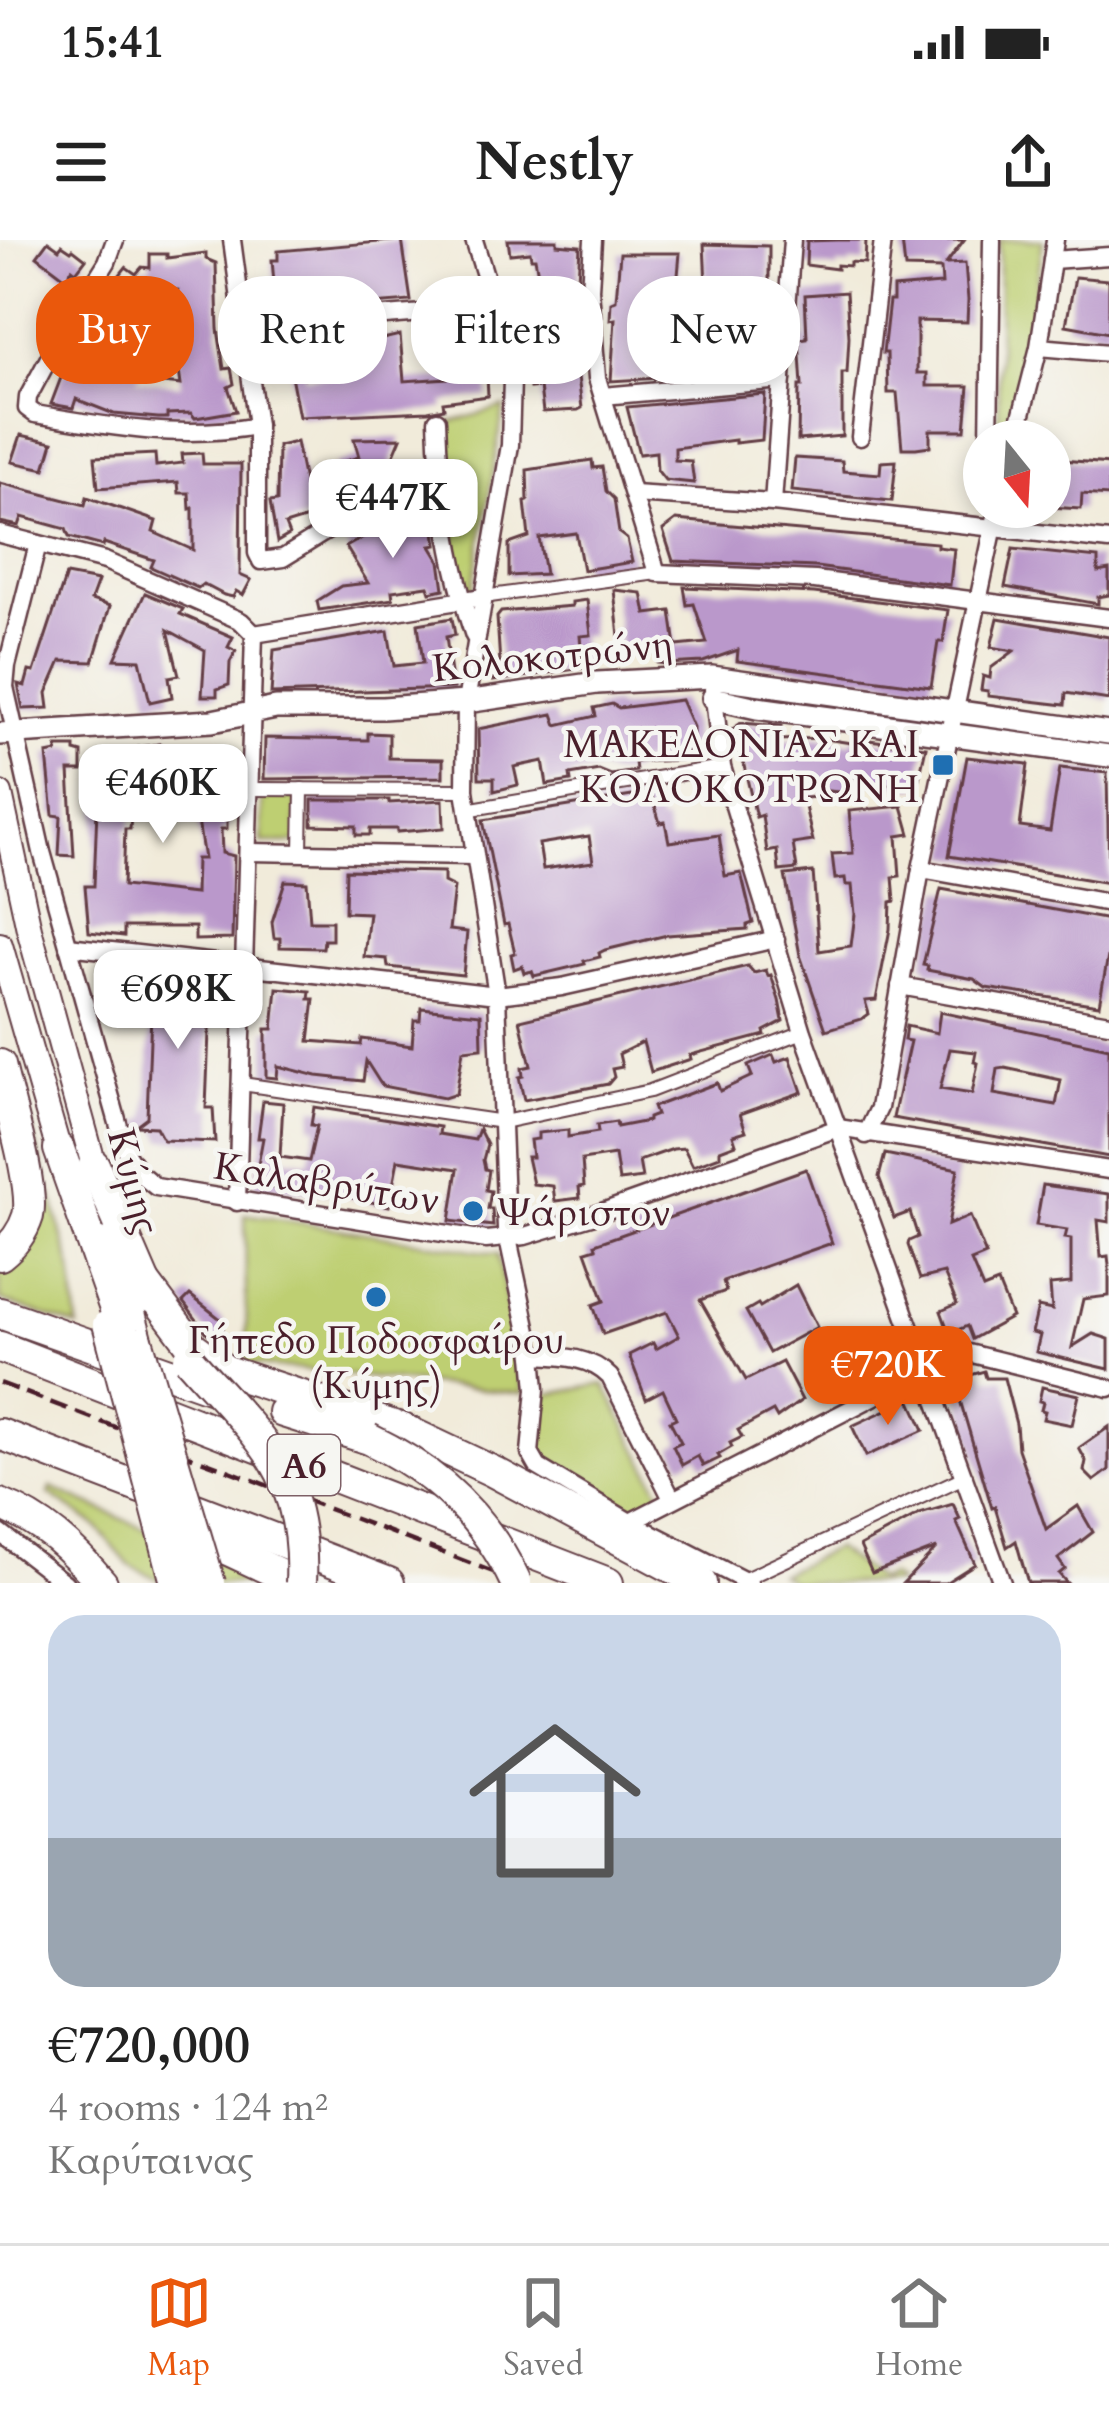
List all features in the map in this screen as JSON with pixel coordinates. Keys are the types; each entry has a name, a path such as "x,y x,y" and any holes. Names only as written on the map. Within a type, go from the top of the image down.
{"highway":[{"path":"0,1065 29,1213 21,1233 0,1255"},
{"path":"59,1149 123,1331 197,1583"},
{"path":"0,1435 125,1502 300,1583 297,1509 281,1468 162,1321 94,1165"},
{"path":"142,1279 194,1348 226,1371 392,1424 494,1472 701,1583"},
{"path":"0,1313 187,1381 369,1439 434,1475 460,1500 498,1549 516,1583"},
{"name":"Α6","path":"0,1346 608,1583"},
{"name":"Α6","path":"0,1435 388,1583"},
{"path":"0,1504 70,1546 102,1583"}],"main road":[{"name":"Κύμης","path":"0,794 29,929 94,1165 173,1583"},
{"name":"Κύμης","path":"0,945 59,1149"},
{"name":"Κύμης","path":"123,1331 213,1583"}],"street":[{"path":"115,240 107,262 62,332 27,408 35,414 144,432 257,425"},
{"path":"232,240 237,276"},
{"path":"474,240 484,276"},
{"path":"593,240 591,334 602,397 657,573"},
{"path":"789,276 792,240"},
{"path":"860,437 883,240"},
{"path":"989,420 992,240"},
{"path":"1021,420 1040,347 1054,240"},
{"path":"1052,260 1109,256"},
{"path":"1040,347 1109,353"},
{"path":"252,384 257,425 257,553 267,563 283,558 438,462"},
{"path":"512,384 510,445 466,702 465,790 497,995 508,1239 536,1389 531,1458 538,1467 630,1522 746,1582 966,1476"},
{"path":"602,397 740,384"},
{"path":"773,503 782,384"},
{"path":"437,420 438,462 462,600 476,642"},
{"path":"633,494 963,511"},
{"path":"853,1132 879,1108 921,869 993,528"},
{"path":"1057,528 1109,541"},
{"path":"0,534 105,561 241,621 254,634 237,1202"},
{"name":"Καλαβρύτων","path":"38,544 7,666 7,734 127,1155 156,1186 486,1240 508,1239 853,1132"},
{"path":"254,634 657,573 757,574 1109,617"},
{"name":"Κολοκοτρώνη","path":"7,734 212,721 251,711 466,702 597,683 713,688 952,723 1109,756"},
{"path":"713,688 722,767 803,1032 853,1132 916,1340 1002,1583"},
{"name":"Κολοκοτρώνη","path":"952,723 1109,734"},
{"path":"466,810 722,767"},
{"path":"249,789 465,790"},
{"path":"302,789 302,853"},
{"path":"249,852 472,856"},
{"path":"921,869 1109,903"},
{"path":"68,946 497,995 542,991 776,939"},
{"path":"900,986 1109,1023"},
{"path":"242,1084 503,1122 650,1091 803,1032"},
{"path":"853,1132 1109,1170"},
{"path":"916,1340 1109,1388"},
{"path":"532,1355 572,1357 601,1368 610,1377 671,1497"},
{"path":"630,1522 926,1370"},
{"path":"0,1534 63,1582"}],"green space":[{"path":"999,240 1043,240 1027,355 1011,420 998,420"},
{"path":"504,407 472,594 458,595 447,423"},
{"path":"262,794 297,794 297,843 262,843"},
{"path":"15,1068 72,1269 78,1327 0,1300 0,1267 28,1237"},
{"name":"Γήπεδο Ποδοσφαίρου (Κύμης)","path":"245,1214 498,1254 523,1394 247,1364"},
{"path":"604,1384 663,1497 631,1514 535,1464 545,1395"},
{"path":"51,1488 271,1583 166,1583 129,1565 95,1525 49,1494"},
{"path":"835,1548 878,1580 891,1576 898,1583 795,1583 780,1574"}],"building":[{"path":"402,240 411,301 387,303 387,276 273,276 272,260 278,260 278,251"},
{"path":"508,240 557,240 557,244 580,246 578,276 538,276 530,252 510,254"},
{"path":"866,240 865,263 850,262 837,269 806,265 807,241"},
{"path":"902,240 964,240 946,264 965,263 967,322 917,321 917,373 927,373 927,386 969,386 966,420 963,430 930,430 930,446 916,448 902,448 897,393 888,393 887,353 883,353 889,301 893,301 893,288 942,284 941,269 905,268"},
{"path":"48,241 86,259 76,272 72,269 63,276 37,256"},
{"path":"704,244 769,246 769,276 706,276"},
{"path":"206,253 206,259 216,263 218,384 234,384 228,387 236,411 158,418 114,414 76,399 73,408 51,404 59,384 194,384 194,276 119,276 126,267 136,274 142,267 150,268 150,254 167,254 167,258"},
{"path":"620,253 680,253 678,276 627,276 627,380 611,381 615,319 610,320 611,302 616,300"},
{"path":"1075,277 1109,280 1109,333 1066,325"},
{"path":"846,292 849,337 847,373 842,373 842,436 798,440 800,339 807,338 805,295"},
{"path":"400,335 404,381 487,384 488,396 443,402 444,408 428,411 299,417 293,384 387,384 387,338"},
{"path":"529,384 579,384 582,408 543,412 540,387 530,388"},
{"path":"765,394 762,440 675,448 675,460 691,461 694,483 665,480 657,470 656,452 639,454 627,407"},
{"path":"21,435 53,442 45,469 12,462"},
{"path":"401,438 390,464 369,477 337,486 340,497 311,505 314,516 285,525 289,535 277,542 270,502 277,501 278,446 296,442 305,486 335,479 335,464 359,457 354,439"},
{"path":"202,453 203,464 241,464 240,575 251,580 243,595 236,591 233,597 224,595 203,584 198,588 151,567 154,560 69,537 66,529 22,517 19,526 0,522 0,483 85,505 87,497 156,521 153,532 193,550 193,508 189,493 179,493 178,482 98,488 95,457 155,454 156,466 183,463 182,454"},
{"path":"795,458 842,461 843,471 880,474 881,462 896,461 892,501 792,491"},
{"path":"592,460 593,468 602,467 606,491 614,499 619,533 627,539 632,562 583,570 576,533 539,538 545,574 509,576 509,544 529,537 527,470"},
{"path":"1071,461 1109,464 1109,496 1082,494 1081,509 1071,508"},
{"path":"422,503 431,507 437,545 431,546 440,561 444,589 430,592 428,586 392,591 393,599 319,610 317,601 341,586 368,583 346,547"},
{"path":"676,520 937,543 937,547 954,549 950,585 816,567 673,561 663,530"},
{"path":"1013,549 1098,558 1098,572 1109,570 1109,595 1098,597 1098,604 1005,587"},
{"path":"66,575 98,581 91,600 110,606 93,662 61,661 47,693 49,708 23,709 18,684 25,686 29,671 34,672"},
{"path":"684,587 814,593 948,610 931,687 737,661 738,650 703,662 666,664 657,663 655,650 621,654 614,590 642,593 646,614 671,611 676,646 707,643 694,604 687,605"},
{"path":"145,593 233,637 228,647 236,651 230,662 229,685 217,689 217,696 202,696 205,650 168,630 179,675 169,677 172,697 150,702 140,660 115,659"},
{"path":"587,600 591,635 580,636 583,668 493,681 495,664 500,664 497,617 501,612 572,606 572,602"},
{"path":"452,618 455,635 446,637 453,688 271,694 274,650 388,631 394,666 423,663 418,624"},
{"path":"998,618 1109,637 1109,700 1066,693 1065,705 988,696 988,691 981,690 983,676 990,678 991,668 1014,651 991,647"},
{"path":"681,700 693,727 693,744 688,744 689,753 680,753 680,760 635,762 636,771 611,775 599,770 547,785 543,761 514,767 518,785 494,791 494,778 479,778 478,729 553,714 557,725 596,716 594,708 612,704 619,708"},
{"path":"741,723 781,726 781,740 819,738 851,743 852,738 926,747 917,788 850,779 850,793 817,790 817,797 803,798 813,841 793,844 797,869 779,871 777,850 767,852 762,815 756,817 742,757 731,737 731,730"},
{"path":"368,733 389,734 389,758 443,759 443,777 264,779 265,738 368,740"},
{"path":"160,744 163,758 215,756 215,760 229,761 230,813 227,829 221,829 222,853 234,856 232,939 195,940 195,927 124,927 124,936 89,932 85,886 94,886 97,808 103,808 103,795 110,795 111,751","holes":["183,782 182,821 198,821 204,859 196,859 195,894 123,886 125,829 130,829 133,787"]},
{"path":"57,747 75,747 82,753 82,771 69,771 74,856 59,855 61,816 53,815 47,754 57,752"},
{"path":"967,757 1028,764 1020,827 1050,831 1060,768 1107,773 1109,883 949,856"},
{"path":"651,793 669,842 719,835 725,876 741,873 753,923 747,929 667,935 605,950 585,964 534,976 532,971 524,973 522,966 514,969 511,954 515,953 508,924 504,925 483,820","holes":["589,836 593,862 543,869 539,844"]},
{"path":"312,800 443,800 444,828 370,829 370,835 356,835 356,826 312,825"},
{"path":"902,806 910,834 897,836 900,876 893,877 895,901 891,902 876,1000 865,1001 869,1014 862,1019 826,1030 800,955 785,875 813,872 819,951 851,946 852,885 846,885 845,878 835,879 832,854 853,853 849,811"},
{"path":"346,870 444,872 444,882 454,887 449,930 467,932 463,975 388,967 387,959 364,957 369,913 345,912"},
{"path":"285,881 307,882 310,921 332,921 332,940 324,940 323,948 280,947 280,938 274,938 272,922"},
{"path":"941,889 1109,920 1109,951 1099,1005 986,988 974,979 927,970 923,965"},
{"path":"748,966 754,973 766,970 771,975 779,1000 783,1021 764,1031 765,1035 690,1055 691,1059 651,1072 643,1042 619,1054 622,1067 612,1069 614,1077 608,1084 524,1100 519,1077 522,1068 531,1066 520,1020"},
{"path":"139,967 218,977 216,1006 210,1006 206,1108 213,1108 215,1142 163,1140 156,1127 135,1126 147,1117 151,1013 137,1013"},
{"path":"277,988 310,991 309,999 314,999 309,1041 361,1045 362,1039 412,1046 414,1020 420,1020 421,1008 481,1014 482,1048 463,1050 456,1094 444,1098 382,1086 366,1061 363,1081 278,1066 277,1078 266,1077 266,1029 273,1029"},
{"path":"940,1012 1109,1048 1109,1157 893,1118 910,1041 904,1040 906,1026 937,1033","holes":["950,1049 976,1052 972,1094 940,1089","998,1069 1061,1080 1056,1105 994,1094"]},
{"path":"773,1055 776,1062 790,1057 802,1092 740,1114 746,1131 733,1135 736,1144 720,1150 720,1156 693,1166 684,1148 673,1149 639,1161 642,1178 619,1181 615,1155 582,1160 580,1198 555,1201 553,1186 533,1184 527,1157 532,1157 530,1140 538,1139 538,1133 568,1130 568,1137 598,1132 597,1125 648,1121 656,1115 653,1107 717,1083 720,1091 752,1076 748,1066"},
{"path":"263,1101 283,1103 280,1157 309,1161 317,1126 311,1125 314,1107 440,1127 439,1134 475,1140 479,1129 487,1145 483,1160 489,1170 486,1190 491,1191 488,1209 492,1209 493,1226 450,1221 458,1169 398,1160 389,1206 335,1194 254,1186 263,1138 258,1138"},
{"path":"885,1154 958,1169 948,1225 970,1216 986,1255 971,1261 983,1289 998,1283 1012,1317 972,1339 967,1326 948,1330 941,1311 957,1304 944,1273 920,1279 908,1245 918,1237 910,1212 894,1218 879,1177"},
{"path":"806,1169 832,1243 723,1281 726,1291 700,1300 746,1380 782,1362 802,1400 777,1418 773,1411 738,1430 742,1437 730,1443 732,1447 720,1458 703,1466 698,1456 682,1465 673,1446 681,1442 670,1421 676,1418 663,1390 646,1399 629,1355 653,1343 656,1349 679,1336 667,1312 603,1334 593,1305 604,1301 586,1251"},
{"path":"1043,1185 1109,1194 1109,1222 1098,1220 1101,1257 1108,1256 1109,1296 1083,1299 1072,1347 1093,1334 1109,1339 1109,1369 1036,1352 1040,1335 1032,1333 1038,1307 1052,1310 1050,1285 1071,1283 1067,1230 1036,1225"},
{"path":"796,1285 817,1327 769,1353 746,1311"},
{"path":"190,1295 223,1321 223,1345 183,1302"},
{"path":"885,1335 895,1359 886,1364 889,1369 834,1393 826,1377 827,1363"},
{"path":"984,1371 986,1378 1004,1378 1018,1449 1046,1529 1078,1506 1093,1532 1058,1559 1065,1569 1059,1574 1067,1583 1028,1583 1016,1541 1007,1547 954,1380"},
{"path":"1042,1387 1079,1395 1072,1425 1043,1419"},
{"path":"910,1399 924,1430 866,1456 852,1426"},
{"path":"1109,1427 1109,1470 1094,1481 1084,1471 1086,1461 1079,1448"},
{"path":"953,1504 975,1564 945,1583 903,1583 937,1548 872,1573 860,1546 920,1514"}],"railway":[{"path":"0,1383 522,1583"}],"place":[{"name":"ΜΑΚΕΔΟΝΙΑΣ ΚΑΙ ΚΟΛΟΚΟΤΡΩΝΗ","path":"943,765"},
{"name":"Ψάριστον","path":"473,1211"},
{"name":"Γήπεδο Ποδοσφαίρου (Κύμης)","path":"376,1297"}]}
